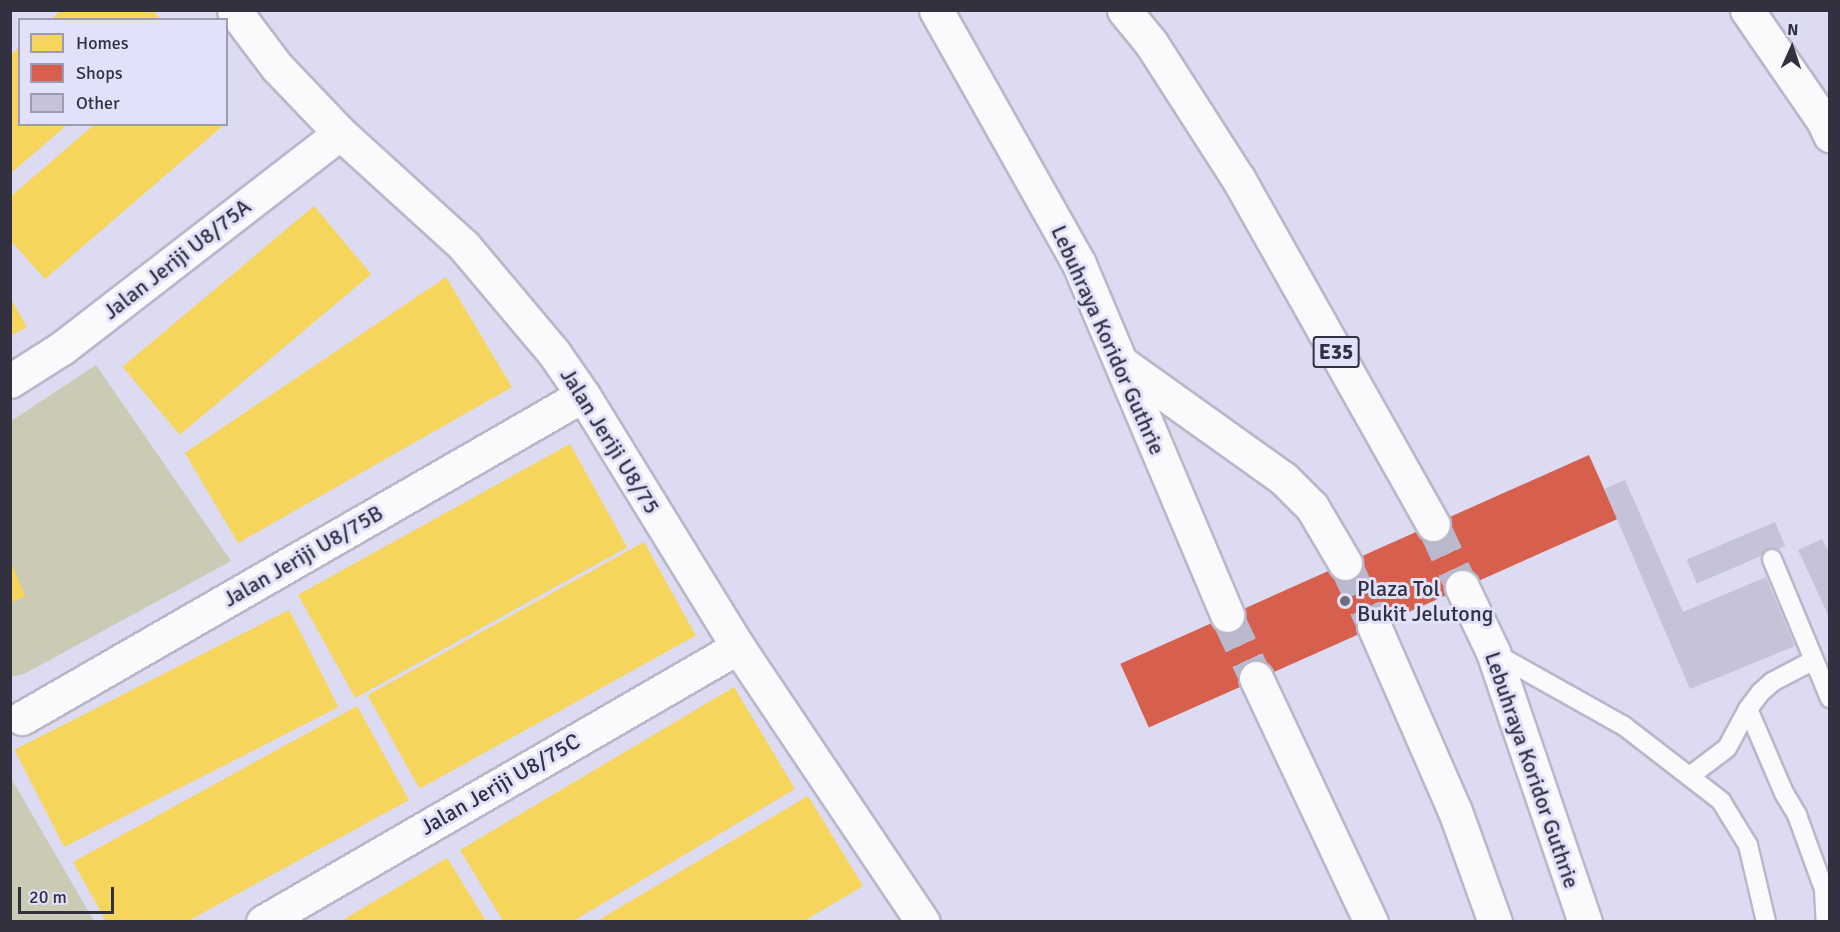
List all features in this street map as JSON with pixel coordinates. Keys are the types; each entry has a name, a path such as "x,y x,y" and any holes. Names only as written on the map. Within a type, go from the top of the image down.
{"main road":[{"name":"Jalan Jeriji U8/75","path":"234,10 277,67 340,133 464,246 554,353 583,395 738,647 909,917"},
{"name":"Lebuhraya Koridor Guthrie","path":"936,10 1079,264 1123,363 1227,615"},
{"name":"E35","path":"1124,10 1151,43 1239,180 1433,524"},
{"path":"1747,10 1823,120 1830,135"},
{"name":"Jalan Jeriji U8/75A","path":"10,381 63,348 340,133"},
{"path":"1123,363 1283,478 1312,507 1345,563"},
{"name":"Jalan Jeriji U8/75B","path":"22,718 583,395"},
{"name":"Lebuhraya Koridor Guthrie","path":"1462,587 1492,652 1585,921"},
{"path":"1374,626 1455,811 1495,921"},
{"name":"Jalan Jeriji U8/75C","path":"263,921 738,647"},
{"path":"1256,678 1371,921"}],"lane":[{"path":"1772,559 1830,698"},
{"path":"1492,652 1624,726 1721,801 1748,845 1766,921"},
{"path":"1690,776 1726,748 1748,709 1772,682 1814,660"},
{"path":"1748,709 1784,793 1797,815 1824,889 1826,921"}],"green space":[{"path":"96,365 231,561 24,674 11,677 11,421"},
{"path":"11,778 94,921 11,921"}],"building: Homes":[{"path":"61,10 153,10 159,18 53,18"},
{"path":"18,49 18,126 66,126 10,174 10,55"},
{"path":"93,126 223,126 45,279 10,240 10,197"},
{"path":"314,206 371,274 180,435 122,367"},
{"path":"446,277 512,387 238,543 185,453"},
{"path":"10,297 27,327 10,336"},
{"path":"570,444 627,547 355,698 298,595"},
{"path":"644,542 696,636 419,789 368,695"},
{"path":"13,566 25,596 10,603 10,567"},
{"path":"289,610 338,707 64,847 15,750"},
{"path":"734,687 795,789 573,921 503,921 460,850"},
{"path":"357,706 409,800 188,921 106,921 73,862"},
{"path":"808,796 863,886 804,921 597,921"},
{"path":"447,858 486,921 341,921"}],"building: Shops":[{"name":"Plaza Tol Bukit Jelutong","path":"1589,455 1617,519 1149,728 1120,664"}],"building: Other":[{"path":"1625,480 1683,612 1766,577 1795,646 1690,689 1604,489"},
{"path":"1775,522 1785,546 1697,583 1687,560"},
{"path":"1822,539 1830,554 1830,619 1798,550"}],"tunnel":[{"path":"1433,524 1462,587"},
{"path":"1345,563 1374,626"},
{"path":"1227,615 1256,678"}],"place":[{"name":"Plaza Tol Bukit Jelutong","path":"1345,601"}]}
